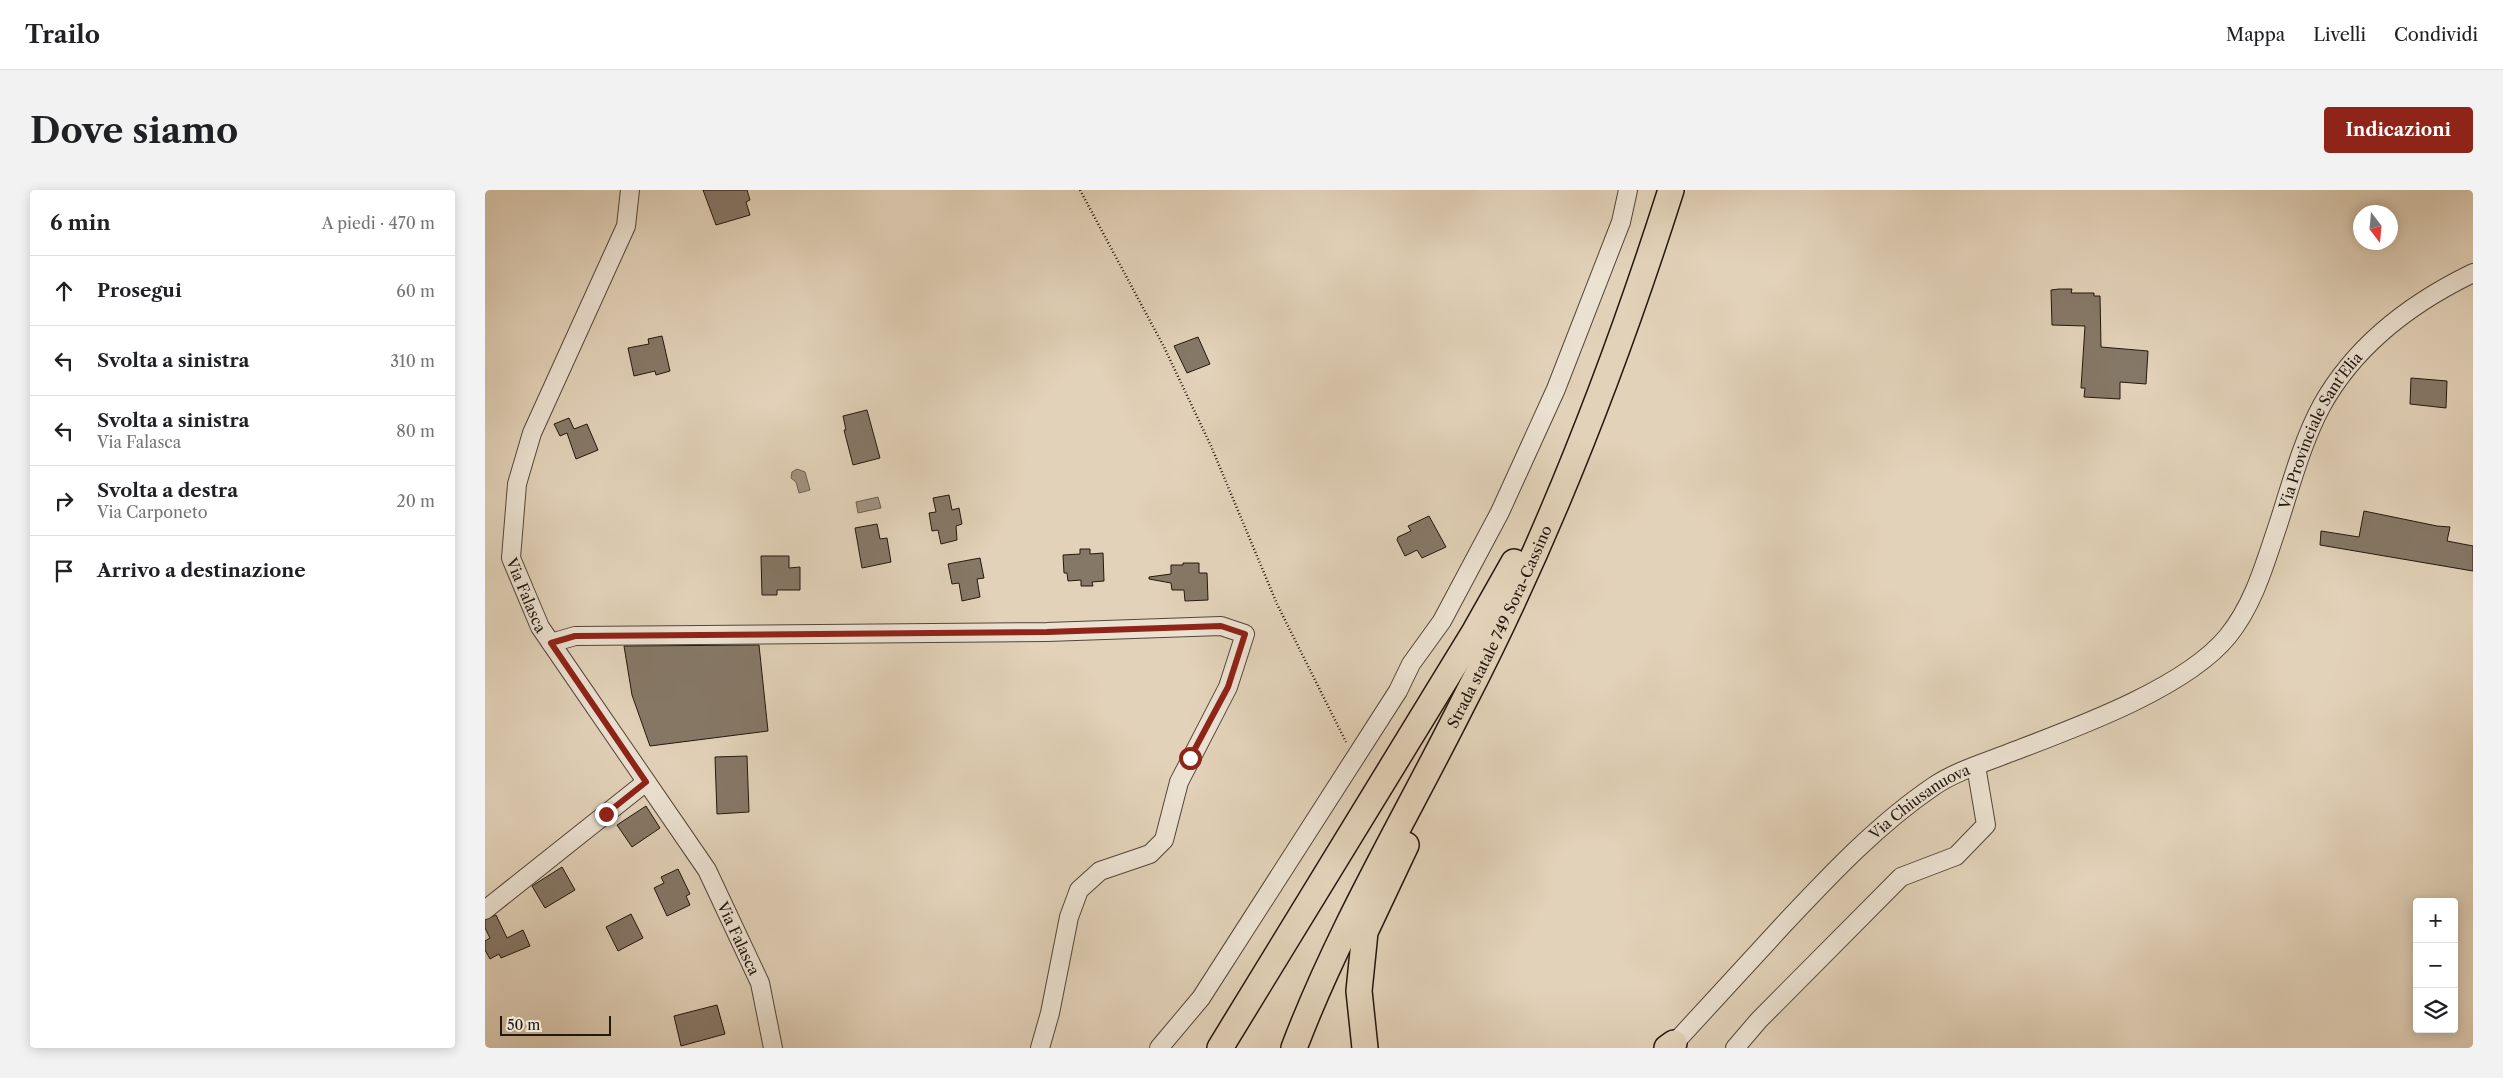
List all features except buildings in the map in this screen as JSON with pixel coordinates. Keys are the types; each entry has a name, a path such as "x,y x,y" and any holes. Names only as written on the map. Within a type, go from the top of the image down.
{"highway":[{"name":"Strada statale 749 Sora-Cassino","path":"1294,1048 1365,889 1463,705 1512,602 1638,295 1671,190"},
{"path":"1220,1048 1479,624 1510,571 1564,452 1589,418"},
{"path":"1365,1048 1359,991 1365,932 1494,663 1512,602"}],"street":[{"name":"Via Falasca","path":"629,190 626,226 532,432 517,484 511,558 540,627 711,878 760,983 773,1048"},
{"path":"1159,1048 1201,998 1398,691 1411,664 1442,621 1501,512 1556,389 1621,222 1628,190"},
{"name":"Via Provinciale Sant'Elia","path":"2228,636 2249,604 2264,568 2303,450 2321,407 2342,373 2368,344 2398,318 2435,292 2473,273"},
{"path":"551,643 575,636 1047,632 1221,626 1245,634 1228,687 1179,782 1164,840 1150,854 1100,871 1079,890 1069,917 1050,1013 1040,1048"},
{"name":"Via Chiusanuova","path":"1670,1046 1831,873 1883,825 1936,784 2129,703 2176,678 2207,657 2228,636"},
{"path":"1735,1048 1759,1020 1901,877 1956,856 1986,825 1976,766"},
{"path":"485,910 646,782"}],"path":[{"path":"1080,190 1165,347 1211,446 1277,604 1354,758"}],"shaded area":[{"path":"797,469 805,472 810,490 799,493 796,482 791,478 792,472"},
{"path":"878,497 881,508 858,513 856,502"}],"route":[{"path":"606,814 646,782 551,643 575,636 1047,632 1221,626 1245,634 1228,687 1190,758"}]}
